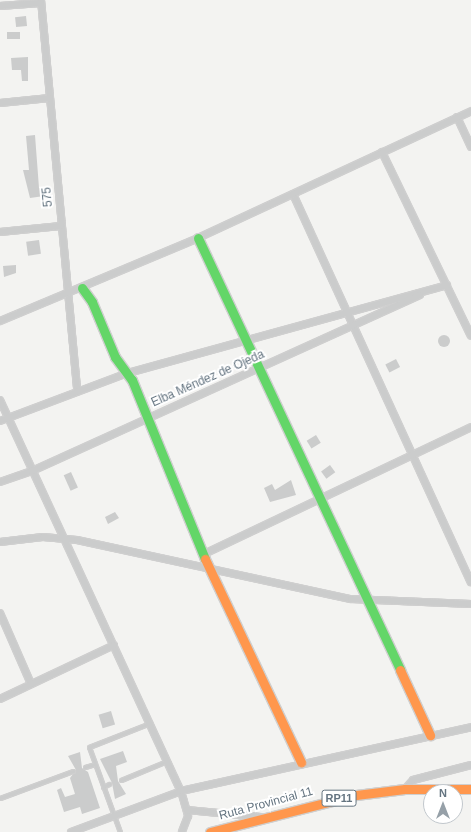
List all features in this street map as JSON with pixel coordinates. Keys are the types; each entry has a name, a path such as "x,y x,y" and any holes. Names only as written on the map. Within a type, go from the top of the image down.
{"street":[{"path":"0,6 41,1"},
{"name":"575","path":"41,1 77,391"},
{"path":"0,104 50,98"},
{"path":"0,321 82,288 198,238 471,111"},
{"path":"457,117 471,147"},
{"path":"382,152 471,336"},
{"path":"293,194 471,582"},
{"path":"0,232 61,226"},
{"path":"198,238 319,500 430,734"},
{"path":"0,421 128,373 245,339 422,293 447,285"},
{"path":"82,288 92,302 115,357 128,373 209,569 301,762"},
{"name":"Elba Méndez de Ojeda","path":"0,482 32,471 413,300 422,293"},
{"path":"0,400 168,760 187,810 182,832"},
{"path":"204,554 471,427"},
{"path":"0,542 65,539 368,601 471,604"},
{"path":"0,613 31,684"},
{"path":"0,699 114,644"},
{"path":"71,832 181,791 301,762 430,734 471,727"},
{"path":"405,790 413,780 471,765"},
{"name":"Ruta Provincial 11","path":"210,832 261,817 356,795 405,790 471,789"},
{"path":"187,810 261,817"}],"lane":[{"path":"120,832 89,747 150,723"},
{"path":"121,780 168,760"},
{"path":"86,767 95,764"},
{"path":"0,798 73,771"},
{"path":"104,787 110,784"}],"building":[{"path":"26,16 27,26 16,27 15,17"},
{"path":"7,32 20,32 20,39 7,39"},
{"path":"28,57 28,81 22,81 21,70 12,70 11,58"},
{"path":"35,135 39,188 43,188 44,196 30,198 23,170 29,170 26,136"},
{"path":"39,240 41,254 28,256 26,242"},
{"path":"16,265 16,273 4,277 3,266"},
{"path":"442,335 446,335 450,341 446,347 442,347 438,343 438,339"},
{"path":"396,359 400,367 389,372 385,364"},
{"path":"316,435 321,443 311,448 307,441"},
{"path":"330,465 335,472 326,479 321,471"},
{"path":"71,472 78,488 71,491 64,475"},
{"path":"291,480 296,495 270,502 264,488 272,484 275,490"},
{"path":"115,512 119,518 108,524 105,517"},
{"path":"111,711 115,724 103,728 99,715"},
{"path":"123,751 127,762 116,766 118,781 126,794 115,799 112,783 100,759"},
{"path":"80,752 82,768 88,772 100,808 82,814 80,807 64,812 57,790 61,788 65,797 75,794 70,778 76,770 68,756"}],"traffic: fast":[{"path":"198,238 400,670"},
{"path":"82,288 92,302 115,357 132,380 205,559"}],"traffic: slow":[{"path":"205,559 301,762"},
{"path":"400,670 430,735"},
{"path":"210,832 356,795 405,789 471,789"}]}
